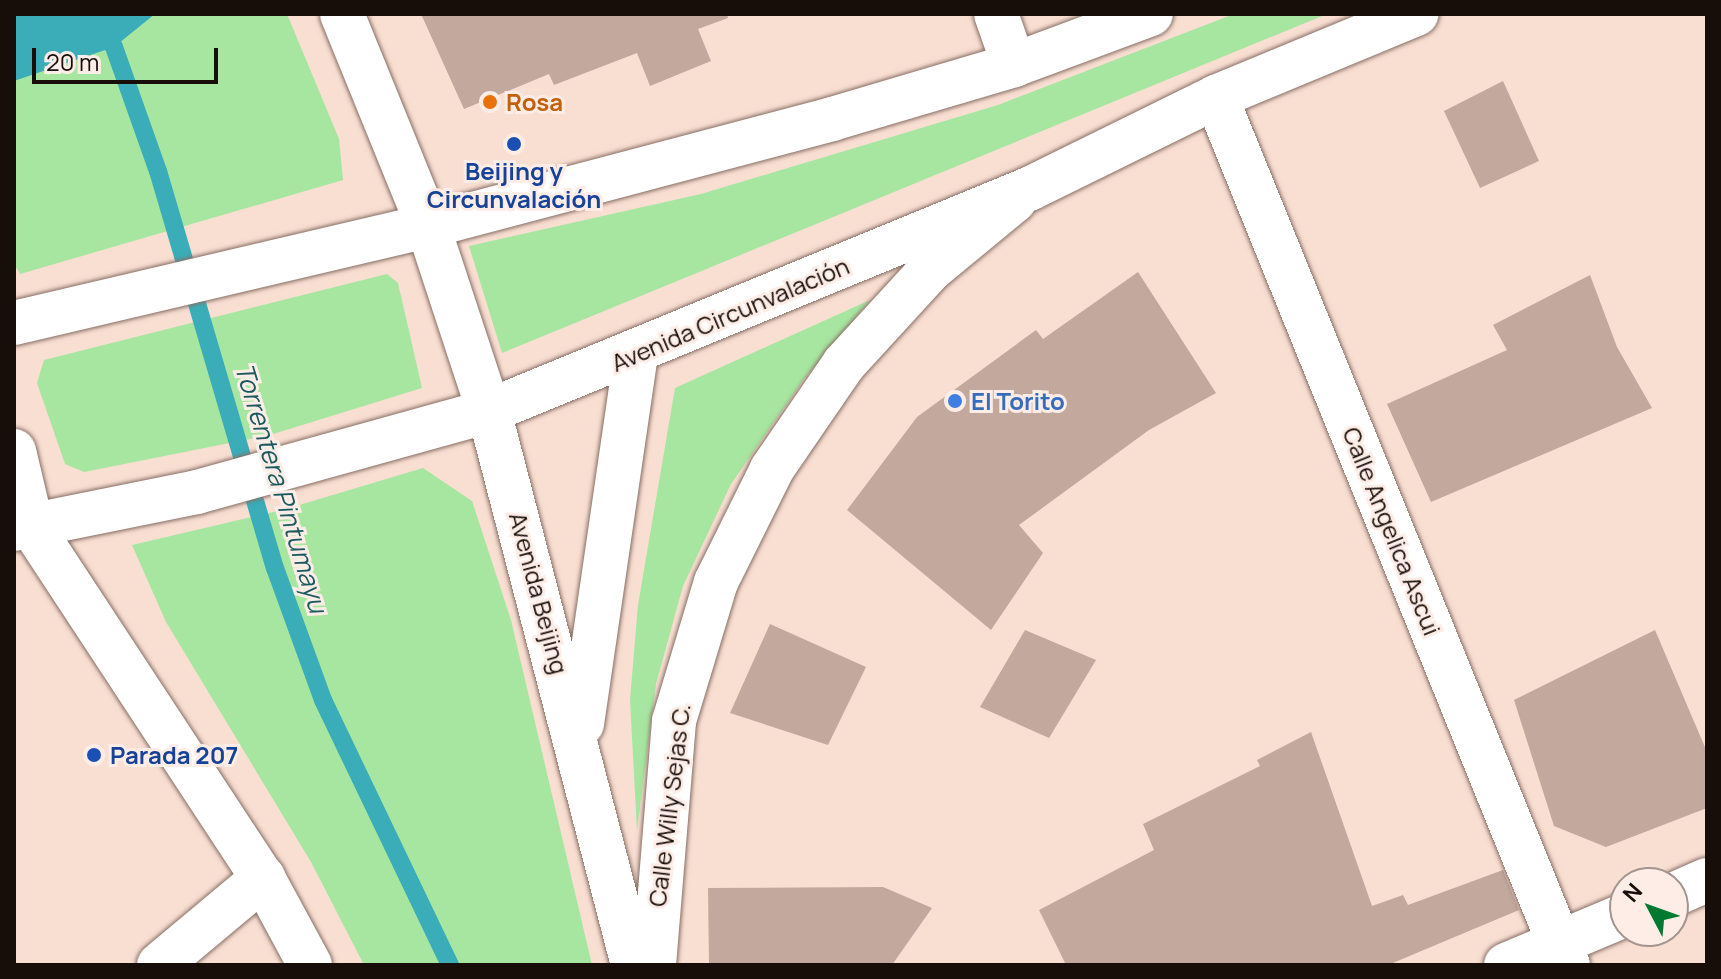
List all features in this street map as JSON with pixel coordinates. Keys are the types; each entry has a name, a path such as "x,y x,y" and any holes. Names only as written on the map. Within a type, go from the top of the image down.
{"main road":[{"name":"Avenida Beijing","path":"342,14 428,226 489,411 579,741 633,965"},
{"path":"996,14 1014,65"},
{"path":"14,323 224,271 428,226 1014,65 1151,14"},
{"name":"Avenida Circunvalación","path":"23,528 197,492 489,411 636,354 1029,189 1216,97 1416,14"},
{"name":"Calle Angelica Ascui","path":"1216,97 1563,954"},
{"name":"Calle Willy Sejas C.","path":"654,965 674,721 716,582 772,469 844,364 930,270 1029,189"},
{"path":"579,741 636,354"},
{"path":"14,451 23,528 263,878 310,965"},
{"path":"159,965 263,878"},
{"path":"1506,965 1563,954 1609,925"}],"green space":[{"path":"14,14 287,14 339,139 343,180 20,274 14,264"},
{"path":"1234,14 1327,14 502,353 469,246 701,194 998,105"},
{"path":"387,274 398,283 422,388 270,435 84,472 65,464 37,383 44,360"},
{"path":"870,300 804,379 731,484 683,586 656,684 637,830 630,700 638,605 675,388"},
{"path":"423,468 472,501 511,620 592,965 364,965 311,862 166,622 132,545 286,509"}],"water":[{"path":"14,14 155,14 114,47 14,81"}],"building":[{"path":"421,14 727,14 728,18 698,29 711,61 650,86 637,53 554,85 549,74 464,109"},
{"path":"1503,81 1539,161 1480,188 1444,111"},
{"path":"1138,272 1216,393 1149,430 1019,525 1043,553 991,630 847,510 917,417 1036,330 1043,339"},
{"path":"1590,275 1617,347 1652,408 1431,502 1387,404 1507,350 1493,325"},
{"path":"770,624 866,667 828,745 730,713"},
{"path":"1025,630 1096,660 1049,738 980,707"},
{"path":"1655,630 1707,752 1707,808 1606,847 1554,826 1514,700"},
{"path":"1311,732 1372,906 1403,895 1408,905 1503,870 1519,910 1388,965 1066,965 1039,910 1154,850 1143,824 1260,766 1257,760"},
{"path":"883,887 932,908 892,965 709,965 708,888"}],"waterway":[{"name":"Torrentera Pintumayu","path":"95,14 114,47 158,171 275,568 323,700 450,965"}],"place":[{"name":"Rosa","path":"490,102"},
{"name":"Beijing y Circunvalación","path":"514,144"},
{"name":"El Torito","path":"955,401"},
{"name":"Parada 207","path":"94,755"}]}
